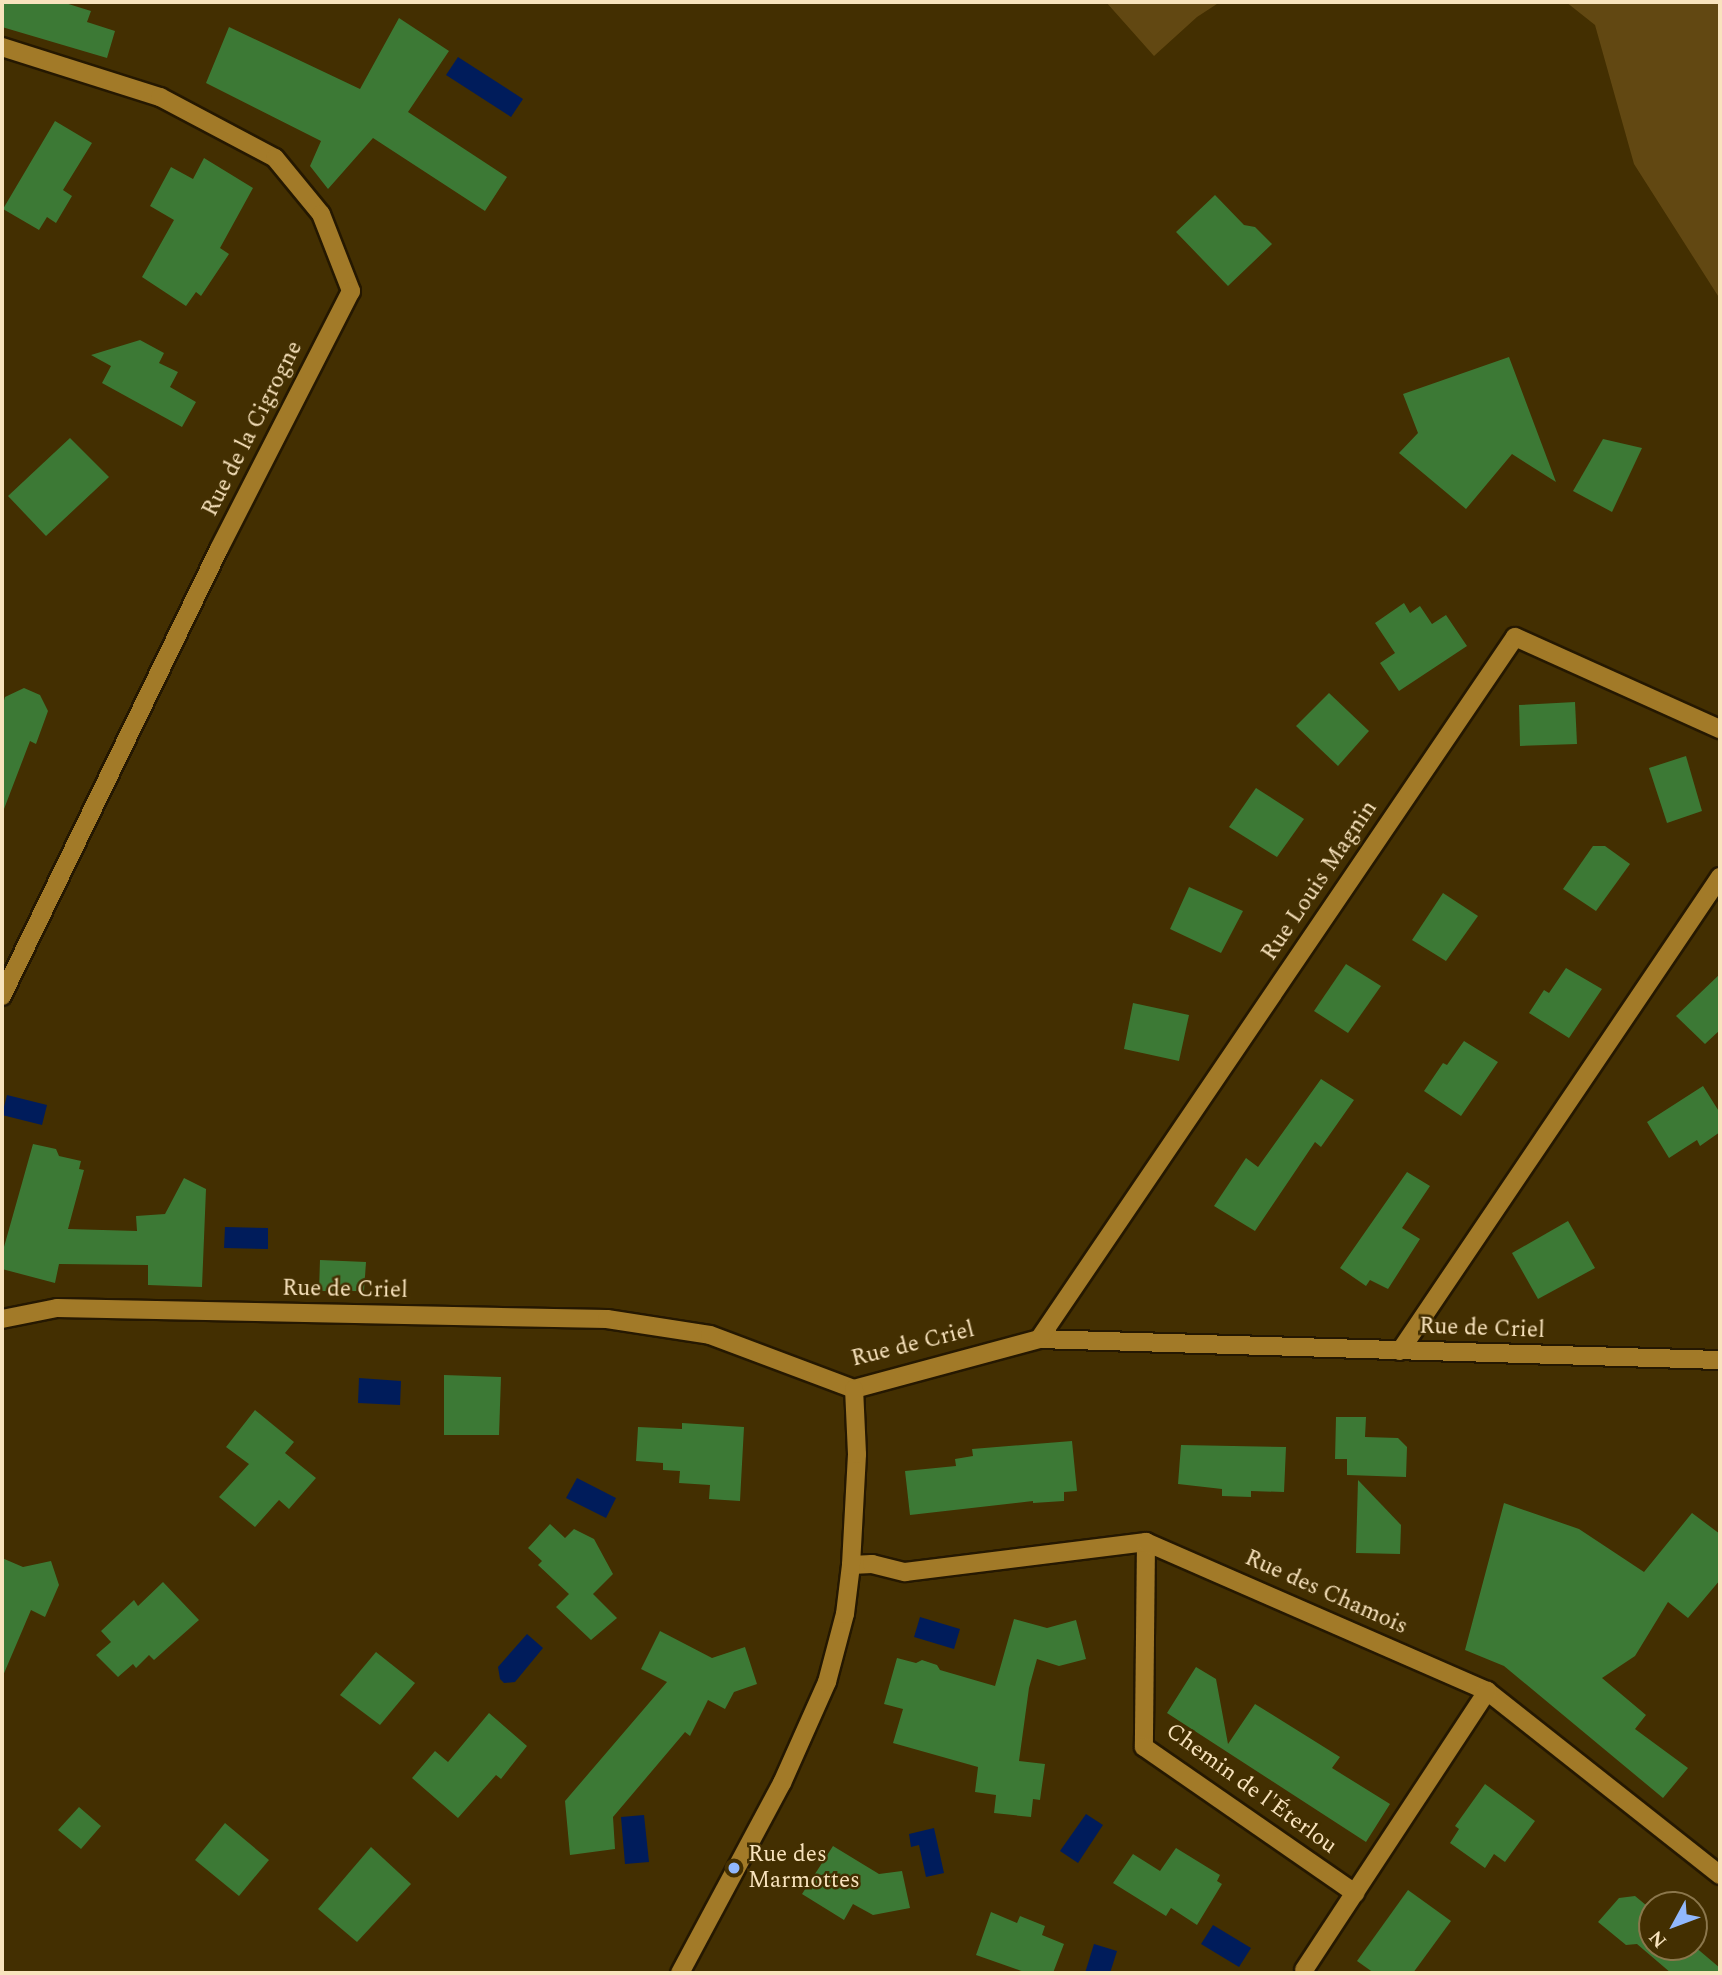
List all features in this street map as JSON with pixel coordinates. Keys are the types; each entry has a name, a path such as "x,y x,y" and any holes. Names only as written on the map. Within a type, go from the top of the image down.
{"street":[{"name":"Rue de la Cigrogne","path":"2,47 160,97 275,158 321,214 351,291 214,561 2,996"},
{"name":"Rue Louis Magnin","path":"1039,1339 1515,636 1720,729"},
{"path":"1400,1351 1720,877"},
{"name":"Rue de Criel","path":"2,1319 57,1308 607,1319 710,1335 853,1389 1039,1339 1720,1360"},
{"path":"680,1973 782,1783 827,1682 845,1614 851,1565 857,1454 853,1389"},
{"path":"851,1565 872,1564 905,1572 1146,1542"},
{"name":"Rue des Chamois","path":"1146,1542 1488,1691 1720,1875"},
{"name":"Chemin de l'Éterlou","path":"1146,1542 1144,1746 1355,1893"},
{"path":"1304,1970 1488,1691"}],"shaded area":[{"path":"1106,2 1220,2 1197,17 1154,56"},
{"path":"1566,2 1720,2 1720,299 1634,164 1595,25"},
{"path":"458,57 523,99 511,117 446,75"},
{"path":"7,1095 47,1105 42,1125 2,1115"},
{"path":"225,1227 268,1228 268,1249 224,1248"},
{"path":"359,1378 401,1381 400,1405 358,1403"},
{"path":"577,1478 616,1498 606,1518 566,1498"},
{"path":"920,1617 960,1629 954,1649 914,1637"},
{"path":"527,1634 543,1648 515,1682 504,1683 500,1679 498,1667"},
{"path":"1086,1814 1103,1825 1078,1863 1060,1851"},
{"path":"644,1815 649,1862 625,1864 621,1817"},
{"path":"934,1828 944,1873 926,1877 919,1845 911,1847 909,1834"},
{"path":"1213,1925 1251,1948 1239,1967 1201,1944"},
{"path":"1094,1944 1117,1951 1110,1973 1085,1973"}],"building":[{"path":"2,2 62,2 91,11 87,22 115,31 107,58 2,27"},
{"path":"399,18 449,51 408,112 507,177 485,211 373,138 328,189 310,166 321,141 206,83 229,27 360,89"},
{"path":"55,121 92,143 63,190 72,196 56,223 47,217 39,230 3,209"},
{"path":"204,158 253,188 220,248 229,254 201,296 196,292 186,306 142,277 174,220 150,206 171,167 193,179"},
{"path":"1215,195 1244,225 1255,227 1272,244 1228,286 1176,232"},
{"path":"140,340 164,353 159,363 178,372 170,387 196,402 182,427 102,383 111,366 91,355"},
{"path":"1509,357 1556,482 1512,454 1466,509 1399,453 1418,433 1403,394"},
{"path":"70,438 109,477 46,536 8,496"},
{"path":"1603,439 1642,448 1612,512 1573,491"},
{"path":"1404,603 1410,613 1420,606 1432,624 1446,615 1467,646 1399,691 1380,663 1395,653 1375,623"},
{"path":"24,688 40,695 48,711 36,744 30,741 4,809 2,707 5,697"},
{"path":"1329,693 1369,731 1338,766 1296,726"},
{"path":"1575,702 1577,744 1520,746 1519,705"},
{"path":"1686,756 1702,811 1667,823 1649,768"},
{"path":"1256,788 1304,819 1277,857 1229,827"},
{"path":"1593,846 1605,846 1630,864 1596,911 1563,889"},
{"path":"1189,887 1243,911 1221,953 1170,929"},
{"path":"1443,893 1478,916 1446,961 1412,940"},
{"path":"1346,964 1381,986 1348,1033 1314,1011"},
{"path":"1566,968 1602,989 1569,1038 1529,1013 1544,990 1549,993"},
{"path":"1720,974 1720,1030 1705,1044 1676,1016"},
{"path":"1133,1003 1189,1015 1179,1061 1124,1049"},
{"path":"1464,1041 1498,1062 1461,1116 1424,1091 1443,1063 1447,1065"},
{"path":"1321,1079 1354,1100 1321,1147 1315,1142 1255,1231 1214,1206 1246,1158 1258,1167"},
{"path":"1703,1086 1720,1113 1720,1132 1700,1146 1697,1140 1669,1158 1647,1122"},
{"path":"33,1144 56,1149 59,1156 81,1161 79,1169 84,1170 68,1229 137,1231 136,1216 165,1214 184,1178 206,1189 202,1287 148,1285 148,1265 59,1264 55,1283 2,1269 2,1254"},
{"path":"1407,1172 1430,1186 1402,1228 1420,1239 1388,1289 1370,1280 1366,1286 1340,1268"},
{"path":"1568,1221 1595,1268 1538,1299 1512,1253"},
{"path":"320,1260 366,1262 364,1291 319,1291"},
{"path":"444,1375 501,1377 499,1435 444,1435"},
{"path":"255,1410 294,1442 285,1453 316,1478 289,1509 279,1500 255,1527 219,1497 249,1464 226,1447"},
{"path":"1336,1417 1366,1417 1365,1437 1398,1438 1407,1447 1406,1477 1347,1475 1347,1459 1335,1459"},
{"path":"682,1423 744,1427 740,1501 709,1499 710,1485 679,1483 680,1471 663,1470 663,1463 636,1461 638,1427 682,1429"},
{"path":"1072,1441 1077,1491 1064,1492 1064,1501 1033,1501 910,1515 905,1471 956,1466 955,1459 973,1456 972,1449"},
{"path":"1181,1445 1286,1447 1284,1492 1251,1491 1251,1497 1222,1496 1222,1489 1178,1484"},
{"path":"1358,1480 1401,1525 1400,1554 1356,1553"},
{"path":"1504,1503 1579,1529 1644,1572 1692,1513 1720,1534 1720,1580 1688,1618 1668,1602 1635,1656 1602,1678 1646,1715 1635,1729 1688,1768 1663,1798 1504,1666 1465,1650"},
{"path":"550,1524 565,1538 574,1529 594,1539 613,1574 593,1594 617,1618 591,1640 556,1607 569,1594 538,1565 542,1561 528,1548"},
{"path":"2,1558 23,1567 51,1561 59,1585 45,1617 31,1610 2,1678"},
{"path":"163,1582 199,1620 154,1660 149,1655 136,1668 133,1664 118,1677 96,1655 111,1642 101,1631 134,1600 138,1606"},
{"path":"1014,1619 1047,1628 1076,1620 1086,1659 1059,1666 1037,1659 1029,1688 1019,1761 1045,1764 1040,1800 1033,1799 1031,1817 994,1813 996,1795 975,1792 978,1767 893,1743 903,1709 884,1704 897,1658 916,1663 922,1660 937,1665 940,1670 995,1686"},
{"path":"660,1631 712,1658 745,1647 757,1684 734,1692 725,1709 708,1700 690,1736 685,1732 613,1817 615,1849 570,1855 565,1801 667,1682 641,1669"},
{"path":"376,1652 415,1683 380,1725 340,1695"},
{"path":"1196,1667 1216,1679 1228,1744 1255,1704 1340,1757 1332,1768 1390,1804 1366,1842 1167,1713"},
{"path":"489,1713 527,1746 501,1779 496,1775 458,1818 412,1778 435,1751 448,1762"},
{"path":"1485,1784 1535,1821 1505,1862 1494,1854 1485,1868 1450,1843 1459,1829 1455,1826"},
{"path":"79,1807 101,1826 81,1849 58,1830"},
{"path":"225,1823 269,1860 239,1896 195,1860"},
{"path":"833,1846 879,1874 902,1871 910,1908 873,1915 853,1904 844,1920 802,1894"},
{"path":"371,1847 411,1884 357,1942 318,1909"},
{"path":"1176,1848 1220,1875 1217,1881 1222,1884 1197,1925 1171,1908 1166,1916 1113,1883 1133,1854 1160,1871"},
{"path":"1408,1890 1451,1921 1413,1973 1374,1973 1357,1961"},
{"path":"1635,1896 1638,1898 1638,1945 1626,1945 1598,1922 1619,1898"},
{"path":"991,1912 1017,1923 1020,1916 1045,1926 1042,1935 1064,1944 1053,1973 1027,1973 976,1955"},
{"path":"1708,1958 1720,1968 1720,1973 1671,1973 1657,1961 1708,1961"}],"place":[{"name":"Rue des Marmottes","path":"734,1868"}]}
